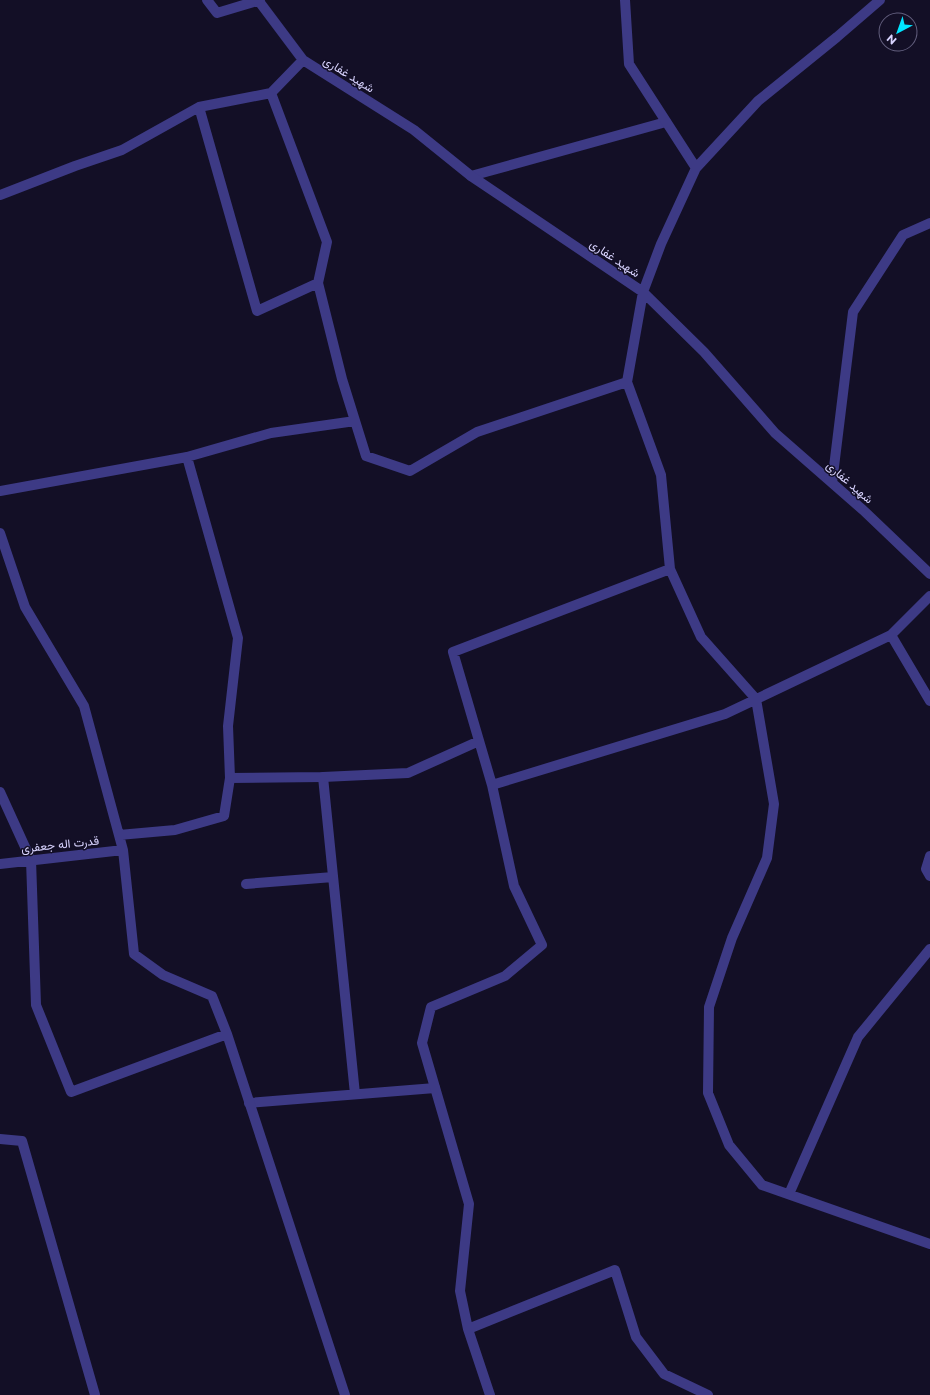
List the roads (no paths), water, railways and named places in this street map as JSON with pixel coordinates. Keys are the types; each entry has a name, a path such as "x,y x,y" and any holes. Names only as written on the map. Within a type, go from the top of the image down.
{"street":[{"path":"207,0 218,13 259,0"},
{"name":"شهید غفاری","path":"259,0 303,60 414,130 471,176 642,292 704,352 775,433 832,483 930,574"},
{"path":"625,0 630,64 696,168"},
{"path":"880,0 758,101 696,168 661,244 642,292 627,382 661,475 670,569 701,637 756,700 774,804 768,858 732,938 709,1007 708,1093 729,1145 762,1185 930,1244"},
{"path":"0,195 75,166 122,150 199,107 272,93 303,60"},
{"path":"272,93 327,242 318,284 366,456 410,471 477,432 627,382"},
{"path":"199,107 257,311 318,284"},
{"path":"471,176 666,122"},
{"path":"832,483 853,312 904,235 930,223"},
{"path":"0,491 187,457 271,434 355,421"},
{"path":"119,835 175,830 224,816 230,778 228,726 238,638 187,457"},
{"path":"0,533 25,607 84,706 123,850 134,954 163,976 212,996 226,1034 345,1395"},
{"path":"490,1395 468,1329 460,1291 469,1204 422,1043 431,1007 505,976 542,945 514,886 492,786 454,652 670,569"},
{"path":"492,786 725,714 891,635 930,596"},
{"path":"891,635 930,701"},
{"path":"230,778 323,777 408,773 479,741"},
{"path":"323,777 355,1094"},
{"path":"0,792 31,860 36,1005 71,1092 226,1034"},
{"name":"قدرت اله جعفری","path":"0,864 123,850"},
{"path":"930,856 926,869 930,876"},
{"path":"246,884 333,877"},
{"path":"789,1194 858,1036 930,949"},
{"path":"249,1103 435,1088"},
{"path":"0,1139 22,1141 95,1395"},
{"path":"468,1329 615,1270 636,1337 664,1374 708,1395"}]}
